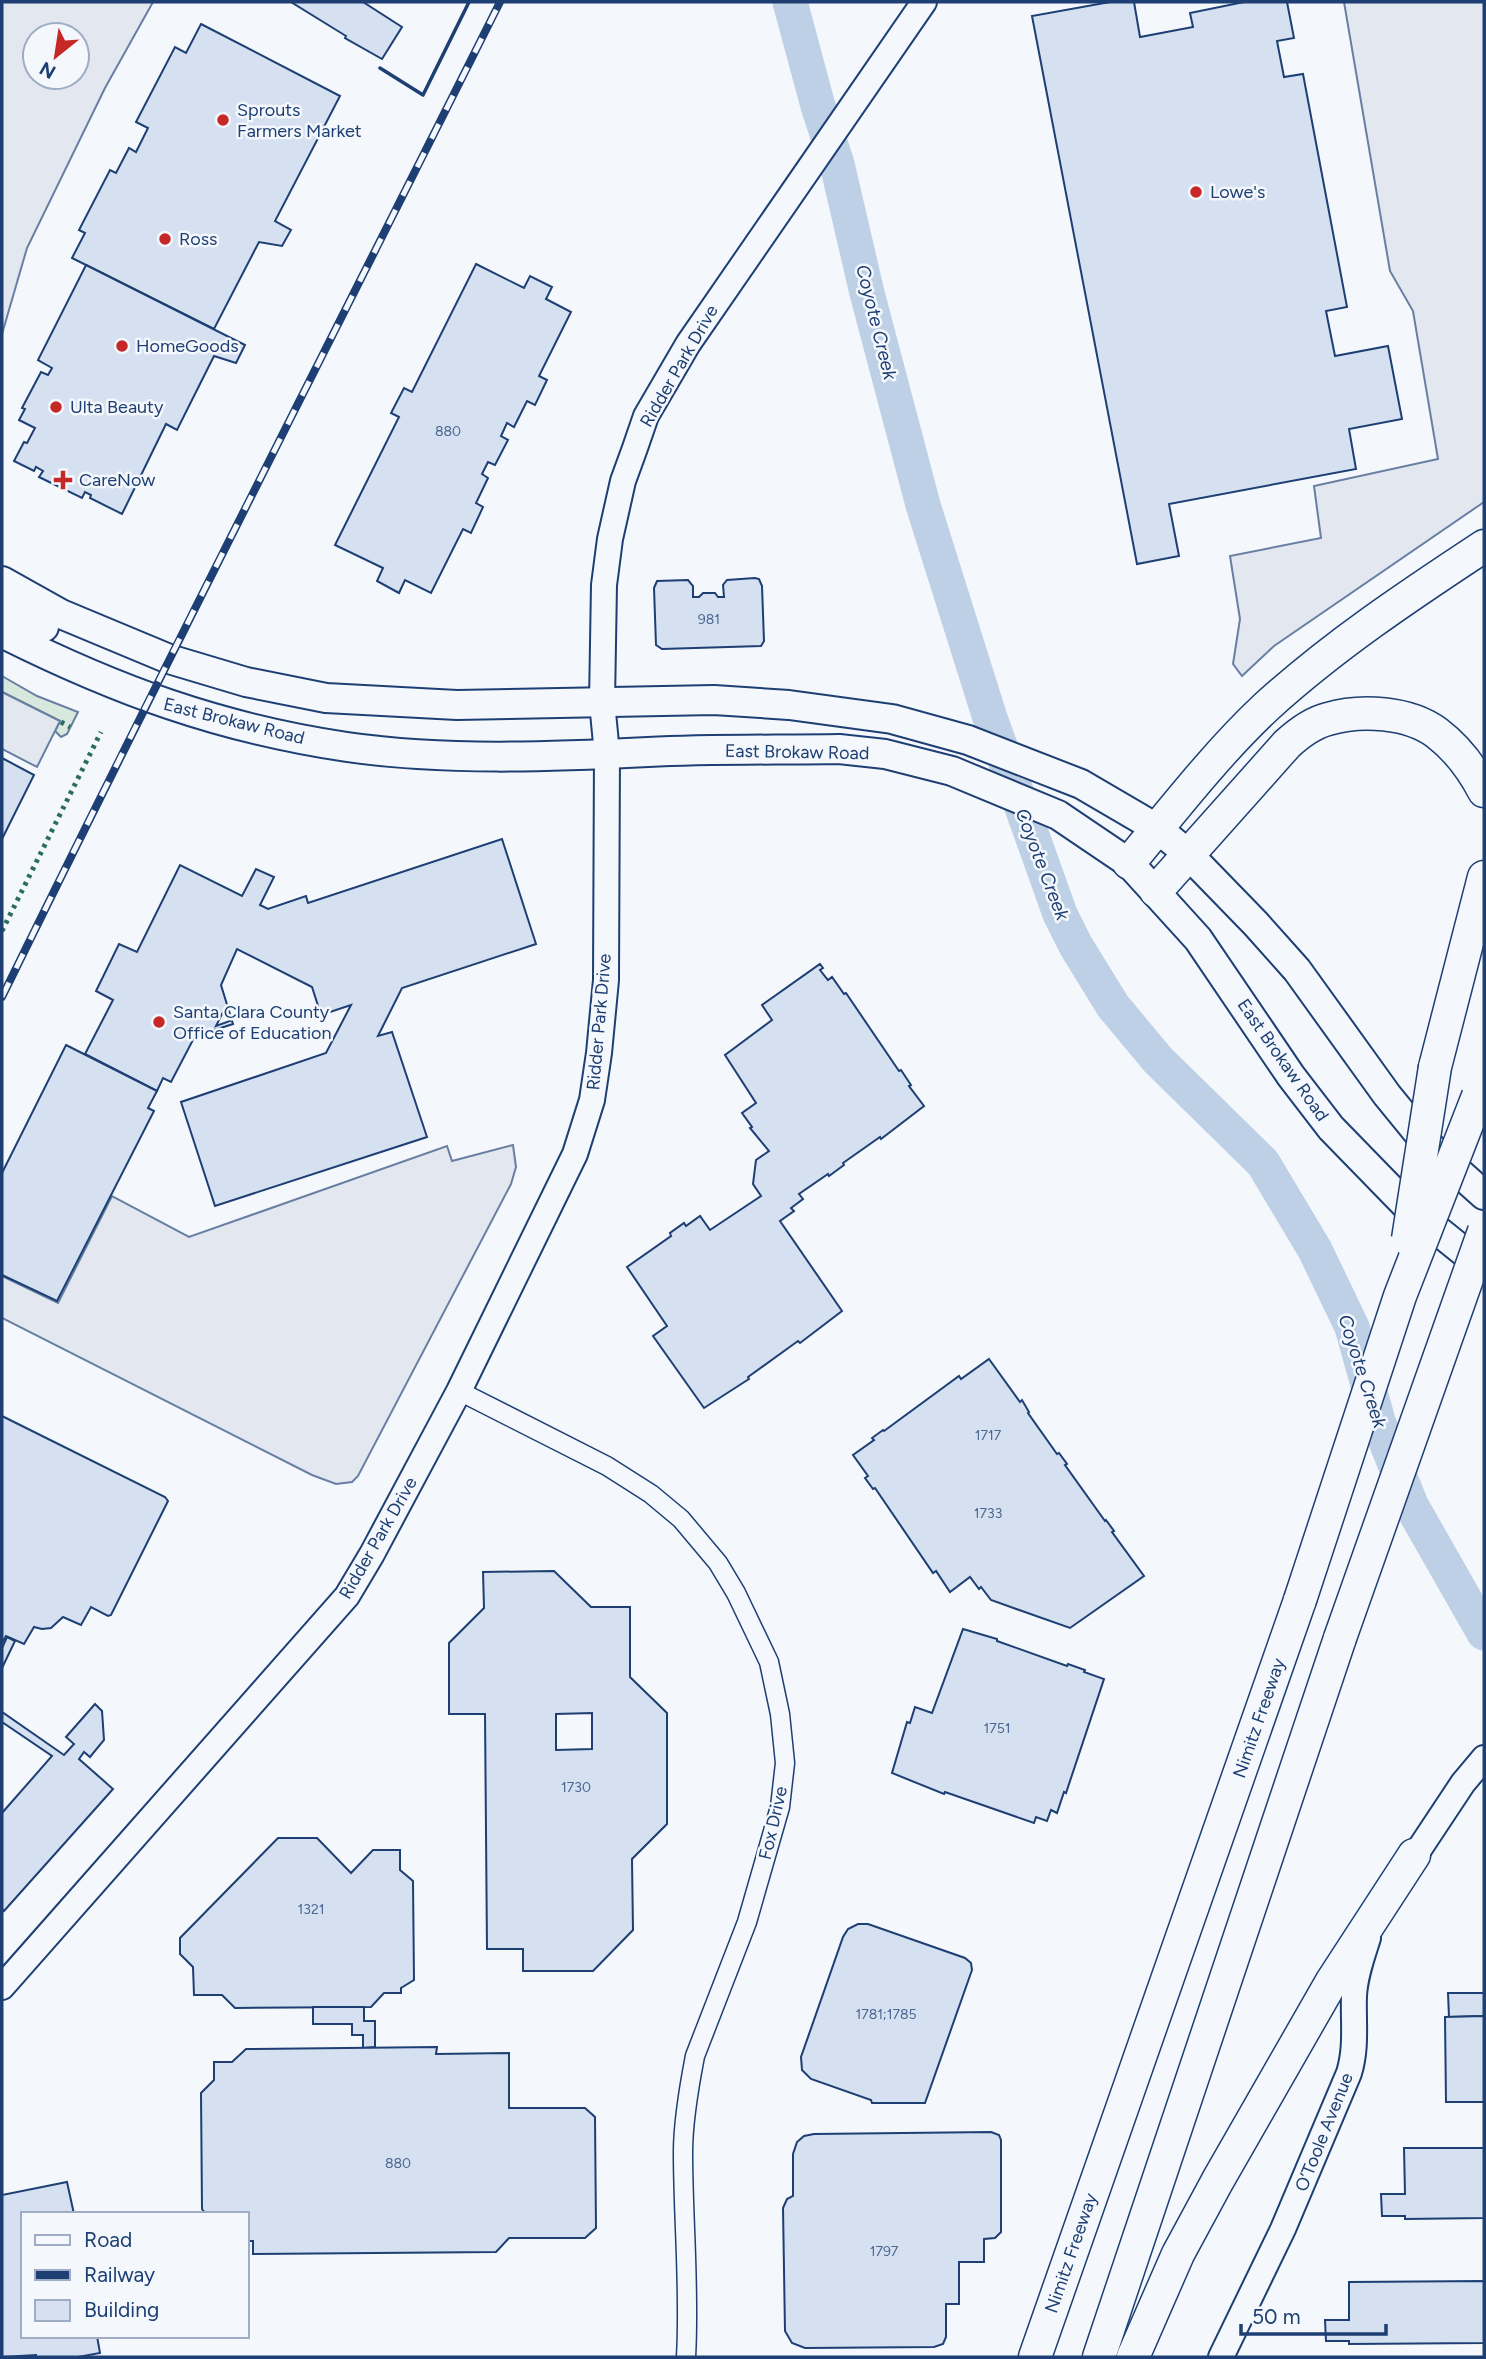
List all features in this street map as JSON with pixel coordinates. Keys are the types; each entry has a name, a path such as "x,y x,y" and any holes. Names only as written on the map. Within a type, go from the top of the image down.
{"highway":[{"path":"1129,863 1220,755 1265,709 1356,632 1484,547"},
{"path":"1156,891 1187,853 1287,744 1302,731 1327,719 1354,713 1409,719 1436,732 1471,765 1484,790"},
{"path":"1399,1296 1435,1067 1484,877"},
{"name":"Nimitz Freeway","path":"1035,2357 1300,1600 1399,1296 1481,1088"},
{"path":"1099,2357 1340,1639 1484,1231"},
{"path":"1133,2357 1178,2254 1217,2180 1332,1981 1414,1855"}],"main road":[{"path":"2,581 61,614 169,659 233,678 326,698 457,705 714,700 824,710 892,719 968,740 1081,784 1158,828 1187,853 1256,923 1297,970 1387,1095 1427,1144 1484,1195"},
{"path":"2,604 54,632 111,637"},
{"name":"East Brokaw Road","path":"2,633 70,667 149,699 211,719 288,737 349,747 451,756 839,749 886,754 952,771 1058,814 1129,863 1156,891 1198,939 1291,1076 1331,1128 1406,1205 1484,1268"}],"street":[{"name":"Ridder Park Drive","path":"2,1987 334,1612 366,1564 459,1391 575,1154 592,1100 600,1053 606,980 607,754 603,702 604,585 610,539 623,481 646,416 688,344 924,2"},
{"name":"Fox Drive","path":"459,1391 607,1466 650,1494 681,1519 718,1563 742,1604 769,1662 780,1714 785,1763 780,1807 747,1922 695,2056 682,2149 686,2357"},
{"name":"O’Toole Avenue","path":"1221,2357 1283,2229 1320,2145 1353,2058 1354,1995 1369,1935 1414,1855 1463,1783 1484,1758"}],"shaded area":[{"path":"2,2 153,2 105,88 27,248 2,334"},
{"path":"1344,2 1484,2 1484,502 1274,646 1242,676 1233,664 1240,619 1230,556 1321,538 1314,486 1438,459 1413,311 1390,271"},
{"path":"2,676 37,696 78,712 67,734 61,737 55,731 60,721 2,692"},
{"path":"2,692 60,721 37,767 2,749"},
{"path":"513,1145 516,1167 511,1184 358,1476 352,1482 336,1484 312,1475 2,1318 2,1276 58,1303 112,1196 189,1237 447,1146 452,1161"}],"building":[{"path":"291,2 363,2 402,27 382,59"},
{"name":"Lowe's","path":"1110,2 1134,2 1140,37 1193,27 1190,13 1244,2 1287,2 1294,38 1277,41 1284,77 1303,74 1347,307 1326,311 1335,356 1388,346 1402,419 1349,429 1356,469 1169,504 1179,556 1137,564 1032,16"},
{"path":"201,24 340,96 275,221 291,230 282,246 259,242 214,329 72,258 85,233 79,230 110,170 116,173 129,148 136,152 148,128 136,122 175,47 186,53"},
{"path":"476,264 524,288 530,276 552,287 546,299 571,312 539,376 547,380 535,405 527,401 514,427 507,423 501,436 508,440 495,465 488,462 482,474 488,478 476,503 483,507 471,533 463,529 431,593 405,580 399,593 377,581 383,568 335,545 399,417 391,413 404,388 412,392"},
{"path":"86,265 245,345 236,363 214,356 177,430 166,424 122,514 90,498 91,495 85,492 82,498 39,477 43,471 36,467 34,471 14,461 35,428 19,420 25,409 22,408 41,372 48,375 52,368 38,360"},
{"path":"759,579 762,586 764,641 761,646 662,649 656,645 654,588 657,581 688,580 693,586 693,597 699,597 703,593 715,593 718,597 724,597 723,585 727,580"},
{"path":"2,758 34,775 2,839"},
{"name":"Santa Clara County Office of Education","path":"502,839 536,944 402,988 378,1036 392,1032 427,1137 215,1206 181,1102 326,1053 351,1005 321,1015 312,987 237,949 221,985 233,1024 195,1036 171,1082 163,1078 157,1091 85,1054 113,1000 96,991 119,944 137,952 180,865 242,896 256,869 274,877 260,905 268,909 306,896 308,903","holes":["225,1008 230,1021 216,1026"]},
{"path":"820,964 823,968 820,970 828,980 832,977 844,994 846,993 924,1106 881,1139 880,1137 843,1163 844,1165 829,1176 828,1174 799,1194 803,1199 791,1208 794,1211 780,1221 842,1311 748,1377 749,1379 704,1408 653,1336 667,1326 627,1267 671,1236 670,1233 684,1223 686,1226 700,1216 710,1230 761,1196 753,1184 756,1160 769,1151 750,1128 752,1127 742,1113 756,1103 725,1055 772,1020 762,1005"},
{"path":"66,1045 157,1091 148,1108 154,1111 57,1301 2,1275 2,1173"},
{"path":"989,1359 1020,1402 1022,1400 1028,1413 1067,1464 1065,1465 1144,1576 1070,1628 991,1600 970,1577 950,1592 936,1571 933,1573 875,1488 873,1489 865,1478 868,1476 853,1455 874,1440 872,1438 959,1376 961,1379"},
{"path":"2,1416 165,1497 168,1501 111,1615 91,1607 81,1625 63,1617 51,1628 34,1627 24,1644 6,1636 2,1643"},
{"path":"554,1571 591,1607 630,1607 630,1677 667,1713 667,1824 632,1859 633,1930 593,1971 523,1971 523,1949 487,1949 485,1714 449,1714 449,1643 484,1608 483,1572","holes":["592,1713 592,1749 556,1750 556,1714"]},
{"path":"963,1629 1085,1670 1084,1672 1104,1679 1066,1793 1064,1792 1057,1813 1051,1810 1047,1821 1036,1817 1034,1823 945,1792 944,1794 892,1773 907,1722 910,1723 915,1707 932,1713"},
{"path":"7,1637 15,1641 2,1668 2,1648"},
{"path":"95,1704 102,1711 104,1740 90,1757 84,1752 79,1759 113,1789 4,1911 2,1813 52,1756 2,1722 2,1712 64,1755 74,1744 66,1737"},
{"path":"278,1838 317,1838 351,1873 373,1850 400,1850 400,1870 413,1881 414,1980 401,1988 401,1993 384,1993 371,2007 235,2008 222,1995 194,1995 193,1967 180,1954 180,1938"},
{"path":"858,1924 868,1924 965,1958 971,1963 972,1970 925,2103 872,2103 871,2100 811,2079 802,2070 801,2057 843,1937 848,1929"},
{"path":"1448,1993 1484,1993 1484,2016 1449,2017"},
{"path":"313,2007 364,2007 364,2021 375,2021 375,2047 363,2048 363,2035 352,2035 352,2024 313,2024"},
{"path":"1484,2016 1484,2102 1446,2102 1445,2017"},
{"path":"437,2047 436,2054 509,2053 509,2108 585,2108 595,2117 596,2228 585,2238 509,2238 496,2252 253,2254 253,2241 248,2241 248,2212 204,2212 202,2209 201,2093 214,2080 214,2062 232,2062 246,2049"},
{"path":"991,2132 999,2135 1001,2140 1001,2232 995,2238 984,2239 984,2262 959,2262 959,2304 946,2304 946,2337 943,2344 934,2347 805,2348 792,2343 785,2331 783,2208 787,2199 793,2196 793,2154 797,2142 804,2136 814,2134"},
{"path":"1404,2148 1484,2148 1484,2218 1405,2219 1405,2216 1382,2216 1381,2194 1405,2194"},
{"path":"67,2182 74,2212 21,2212 21,2338 97,2338 100,2353 78,2357 2,2357 2,2195"},
{"path":"1484,2281 1484,2343 1349,2344 1349,2341 1326,2341 1325,2320 1349,2320 1349,2282"}],"waterway":[{"name":"Coyote Creek","path":"790,2 837,164 867,293 923,505 990,718 1060,914 1076,946 1113,1006 1158,1060 1263,1163 1315,1250 1352,1327 1378,1421 1411,1505 1484,1633"}],"railway":[{"path":"2,997 500,2"}],"hedge":[{"path":"61,722 70,727"},
{"path":"2,931 101,732"}],"wall":[{"path":"380,68 423,95 469,2"}],"place":[{"name":"Sprouts Farmers Market","path":"223,120"},
{"name":"Lowe's","path":"1196,192"},
{"name":"Ross","path":"165,239"},
{"name":"HomeGoods","path":"122,346"},
{"name":"Ulta Beauty","path":"56,407"},
{"name":"CareNow","path":"63,480"},
{"name":"Santa Clara County Office of Education","path":"159,1022"}]}
